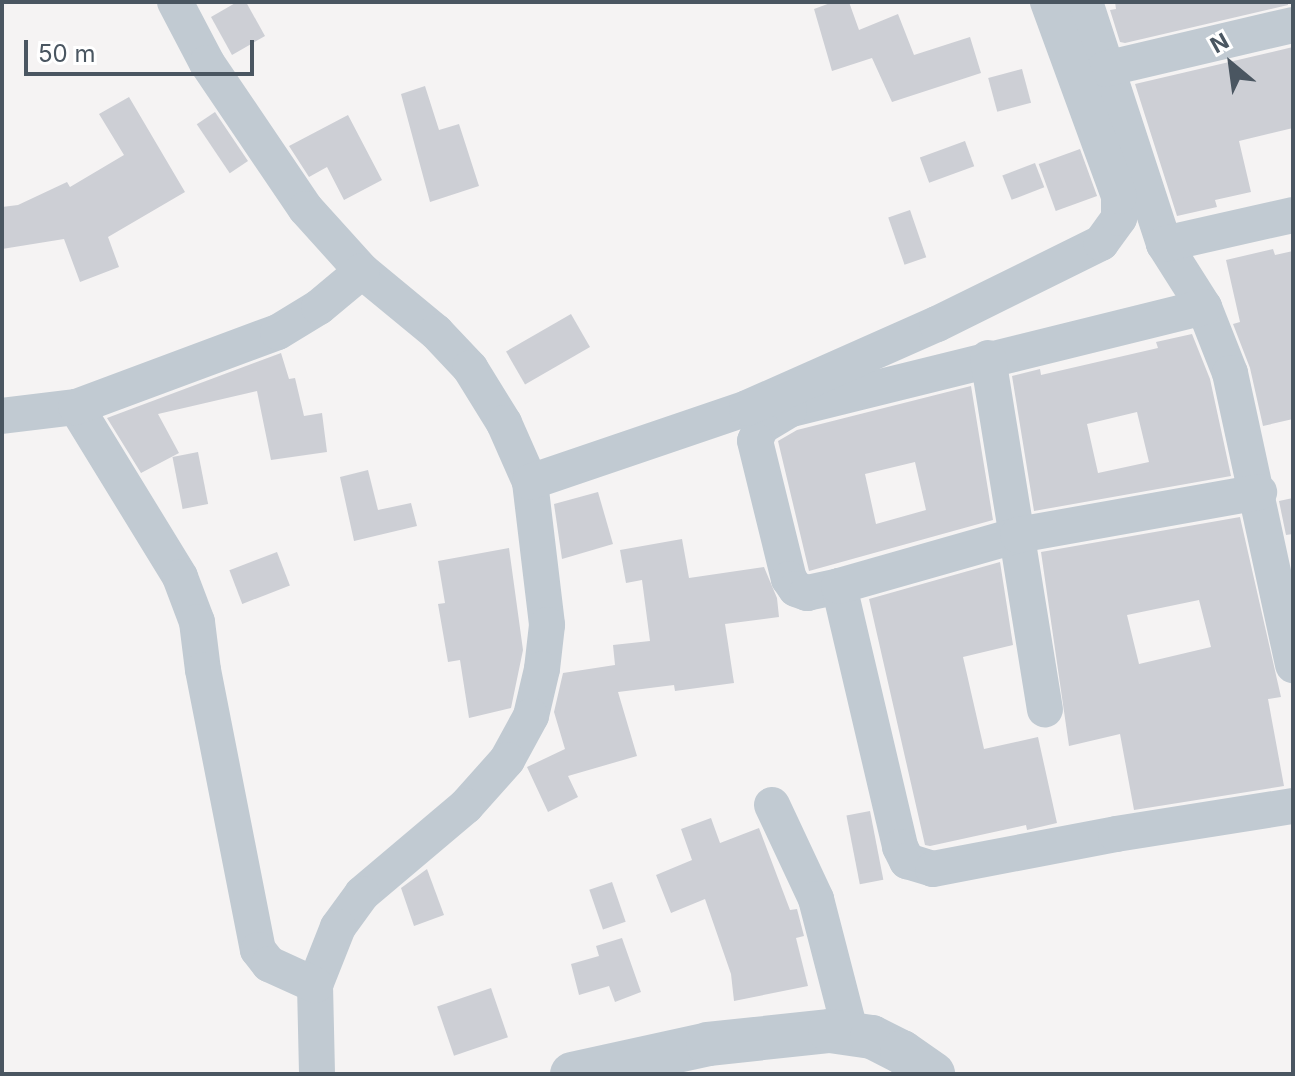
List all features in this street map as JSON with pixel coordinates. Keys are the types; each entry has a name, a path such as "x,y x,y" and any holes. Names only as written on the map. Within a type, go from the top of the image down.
{"street":[{"path":"175,2 207,63 306,209 362,271 436,332 470,368 504,423 530,482 547,625 542,669 531,716 507,760 466,806 362,894 338,927 315,985 317,1074"},
{"path":"530,482 747,408 937,324 1101,243 1119,218 1119,196 1048,2"},
{"path":"1085,2 1164,244 1204,307 1230,373 1259,492 1293,661"},
{"path":"1105,69 1293,25"},
{"path":"1164,244 1293,215"},
{"path":"2,416 76,407 278,332 310,314 362,271"},
{"path":"1204,307 988,358 789,410 761,427 755,441 789,579 796,589 807,593 1018,535 1259,492"},
{"path":"988,358 1045,709"},
{"path":"76,407 180,577 197,622 203,670 258,950 269,964 315,985"},
{"path":"839,586 900,847 907,861 933,869 1116,834 1293,806"},
{"path":"772,805 816,899 851,1034"},
{"path":"572,1074 708,1044 830,1031 872,1037 933,1074"}],"building":[{"path":"237,2 246,2 265,36 232,55 211,17"},
{"path":"833,2 849,2 859,30 898,14 914,55 970,37 981,73 892,102 872,58 832,71 814,9"},
{"path":"1115,2 1288,2 1288,5 1125,43 1120,42 1110,10 1116,9"},
{"path":"1293,47 1293,128 1239,141 1251,192 1215,200 1217,207 1177,216 1135,84"},
{"path":"1022,69 1031,103 997,112 988,78"},
{"path":"425,86 439,130 459,124 479,186 430,202 401,94"},
{"path":"129,97 185,192 108,237 119,267 80,282 64,239 2,249 2,207 18,205 67,182 70,187 124,155 99,114"},
{"path":"215,112 248,161 230,173 197,124"},
{"path":"348,115 382,180 344,200 327,167 309,177 289,146"},
{"path":"965,141 974,166 929,183 920,157"},
{"path":"1080,149 1097,196 1056,211 1039,164"},
{"path":"1035,163 1044,187 1012,200 1002,176"},
{"path":"910,210 926,257 905,265 888,217"},
{"path":"1273,249 1275,255 1293,251 1293,419 1263,426 1250,368 1233,324 1240,322 1226,260"},
{"path":"571,314 590,347 525,384 506,352"},
{"path":"1192,334 1210,379 1231,476 1034,511 1012,376 1040,369 1041,375 1158,348 1156,342","holes":["1137,412 1149,462 1098,473 1087,424"]},
{"path":"281,353 289,379 295,378 304,416 322,413 327,452 271,460 257,391 158,414 179,453 141,473 107,418"},
{"path":"971,386 993,520 809,571 778,441 797,430","holes":["915,462 926,510 876,524 865,474"]},
{"path":"198,452 208,504 183,509 172,457"},
{"path":"368,470 378,510 411,503 417,526 354,541 340,477"},
{"path":"598,492 613,544 562,559 554,504"},
{"path":"1293,498 1293,534 1286,535 1279,501"},
{"path":"1240,517 1281,697 1268,699 1284,786 1134,810 1120,734 1069,746 1041,552","holes":["1199,600 1211,647 1139,664 1127,615"]},
{"path":"682,539 689,578 764,567 777,598 779,617 725,624 734,683 675,691 674,685 618,692 637,756 568,776 578,797 548,812 527,767 565,749 554,712 563,673 615,665 613,645 650,641 642,580 626,583 620,550"},
{"path":"509,548 523,650 511,708 469,718 460,660 448,662 438,604 445,603 438,561"},
{"path":"277,552 290,586 242,604 229,570"},
{"path":"1000,562 1013,645 963,657 984,749 1038,737 1057,823 1027,830 1026,825 925,845 869,599"},
{"path":"870,811 883,880 860,884 846,816"},
{"path":"711,818 720,843 759,828 790,910 797,909 804,936 796,938 808,986 734,1001 731,974 705,899 671,913 656,875 692,860 681,829"},
{"path":"427,869 444,915 414,926 401,888"},
{"path":"612,882 626,922 603,930 589,890"},
{"path":"622,938 641,992 615,1002 609,986 579,995 571,964 599,956 596,946"},
{"path":"491,988 508,1037 454,1056 437,1007"}]}
